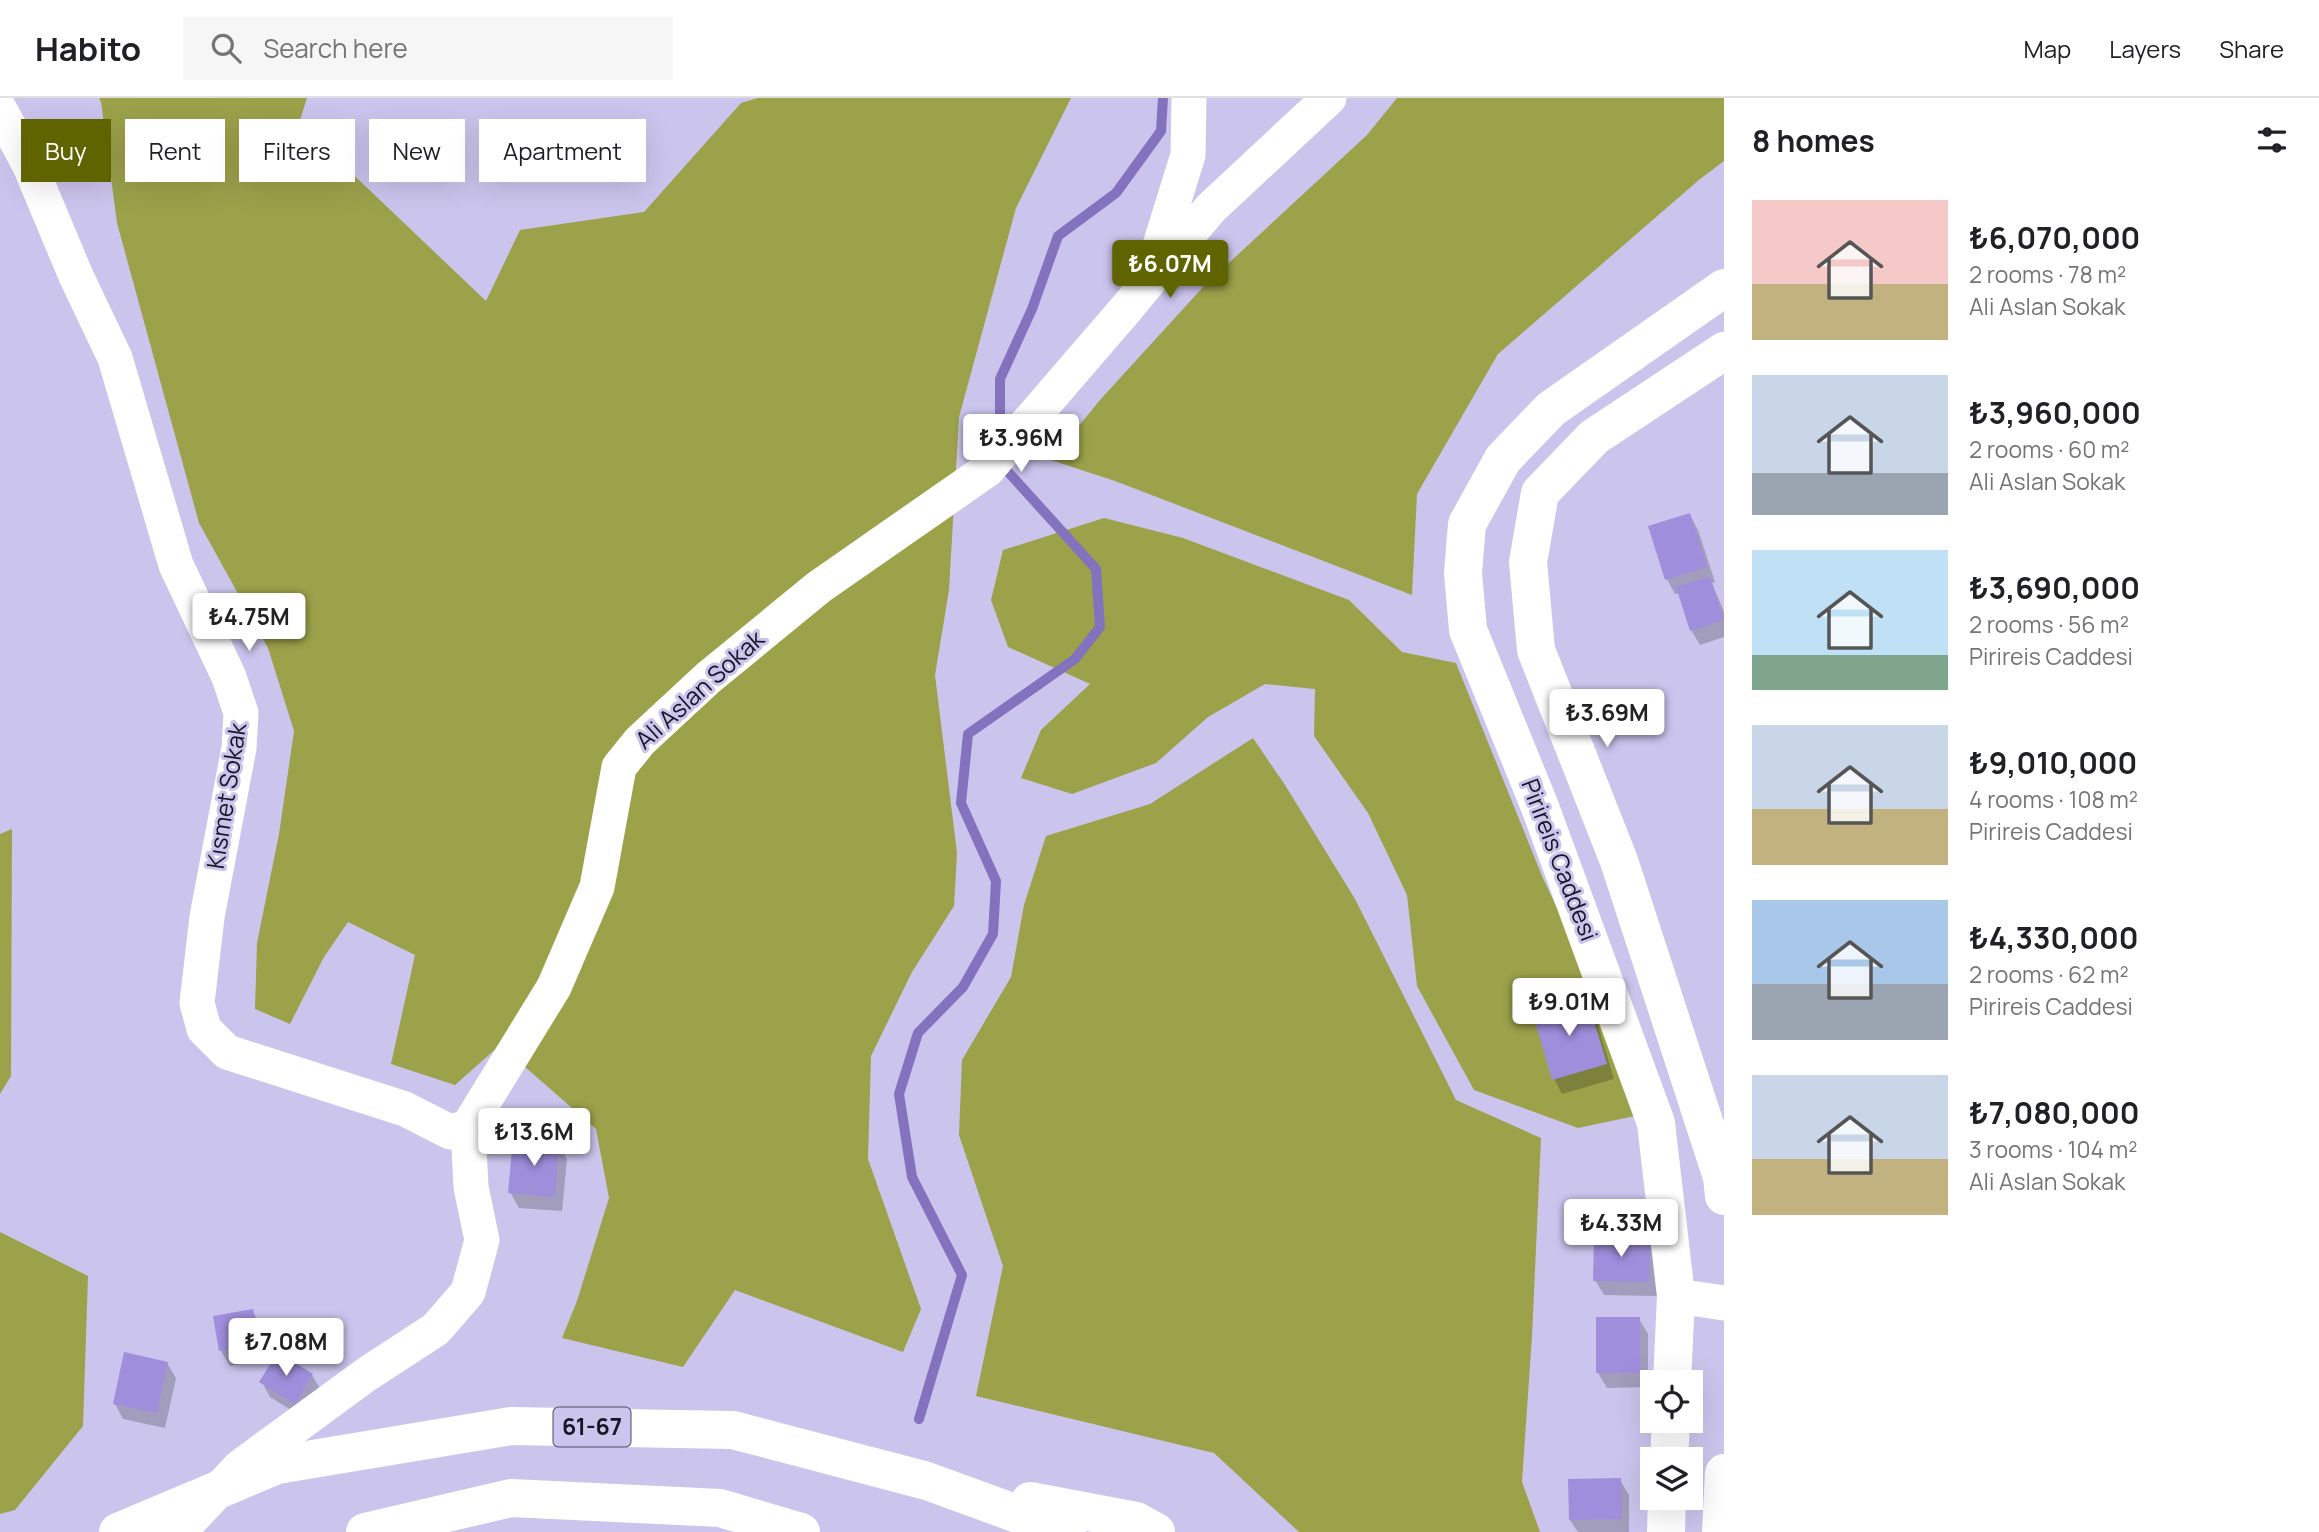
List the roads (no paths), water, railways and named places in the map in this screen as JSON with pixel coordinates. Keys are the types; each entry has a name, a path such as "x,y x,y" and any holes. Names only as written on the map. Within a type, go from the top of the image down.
{"main road":[{"name":"Pirireis Caddesi","path":"1673,1370 1676,1296 1656,1123 1540,807 1468,630 1462,573 1467,524 1503,459 1551,409 1724,288"},
{"path":"1724,351 1594,437 1540,494 1528,562 1536,650 1619,861 1722,1177 1724,1196"},
{"name":"61-67","path":"118,1532 277,1465 511,1426 733,1430 927,1481 1136,1521 1156,1532"},
{"path":"1721,1532 1724,1473"},
{"name":"61-67","path":"927,1481 1067,1532"},
{"path":"365,1532 511,1498 720,1508 801,1532"},
{"path":"1665,1532 1666,1510"}],"street":[{"name":"Ali Aslan Sokak","path":"468,1127 554,987 597,887 620,767 640,741 708,678 819,587 987,470 1014,440 1149,281 1188,155 1189,98"},
{"path":"1149,281 1211,208 1329,98"},
{"name":"Kısmet Sokak","path":"0,110 30,166 76,276 115,358 176,565 229,677 241,713 239,748 207,917 201,966 197,1003 204,1029 227,1052 405,1109 450,1132 468,1127"},
{"path":"179,1532 240,1467 367,1374 436,1329 468,1292 482,1240 471,1187 468,1127"},
{"path":"1676,1296 1724,1303"}],"waterway":[{"path":"1000,441 1000,379 1032,309 1058,236 1116,193 1161,131 1163,98"},
{"path":"919,1419 962,1275 912,1177 899,1094 918,1033 963,987 993,934 996,881 961,803 968,734 1075,659 1100,627 1096,569 1000,463"}]}
